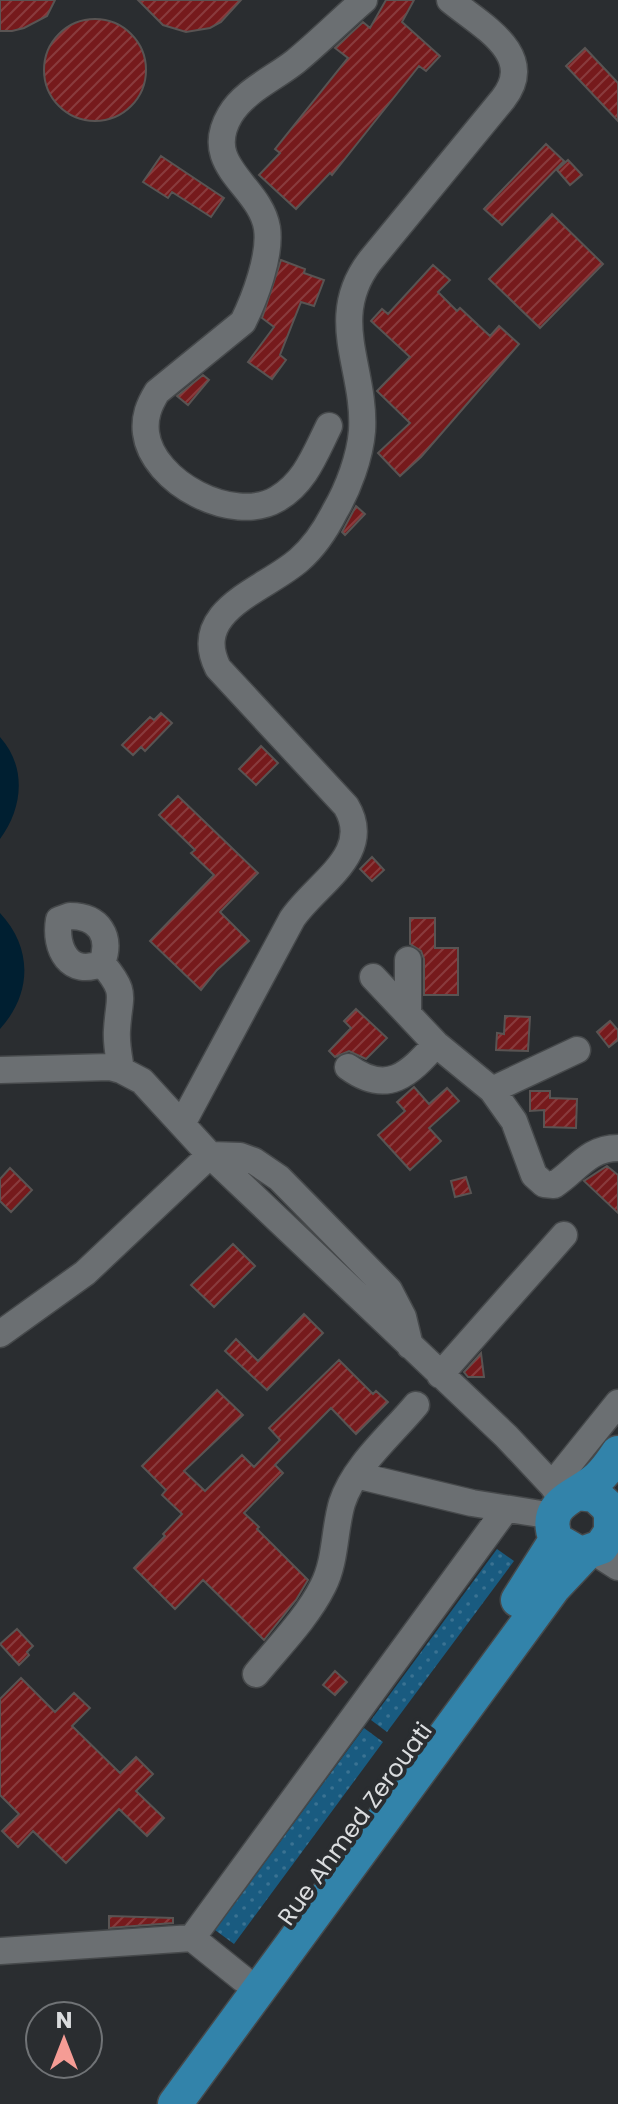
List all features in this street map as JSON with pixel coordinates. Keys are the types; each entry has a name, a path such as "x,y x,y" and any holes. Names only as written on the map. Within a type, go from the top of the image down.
{"main road":[{"path":"175,2104 554,1587 588,1523 598,1478 618,1453"},
{"name":"Rue Ahmed Zerouati","path":"149,2104 537,1573 588,1523"}],"lane":[{"path":"329,426 304,476 289,491 274,502 248,507 211,501 183,485 170,474 151,449 146,435 146,420 157,392 243,322 266,256 268,241 262,212 226,164 222,140 228,118 243,99 296,61 364,0"},
{"path":"182,1124 292,919 310,895 341,865 353,847 354,825 346,806 218,668 210,648 211,638 213,627 226,611 302,558 336,510 352,473 362,432 348,324 348,310 355,284 370,261 503,99 513,81 513,61 503,43 450,0"},
{"path":"408,960 408,1014"},
{"path":"102,963 116,980 122,997 117,1032 121,1070"},
{"path":"373,977 436,1044 492,1090 514,1121 534,1175 544,1184 554,1185 586,1156 618,1148"},
{"path":"348,1067 364,1078 382,1081 400,1077 410,1072 436,1044"},
{"path":"492,1090 577,1050"},
{"path":"0,1070 98,1067 121,1070 142,1081 210,1155"},
{"path":"0,1334 85,1273 210,1155 240,1156 254,1161 279,1178 380,1278 403,1317 410,1346 506,1436 588,1523"},
{"path":"440,1375 564,1235"},
{"path":"588,1523 618,1403"},
{"path":"256,1674 315,1601 325,1583 343,1499 356,1475 416,1405"},
{"path":"356,1475 506,1509 588,1523"},
{"path":"192,1938 506,1509"},
{"path":"0,1951 192,1938 243,1979"}],"shaded area":[{"path":"0,737 15,761 19,788 14,814 0,839"},
{"path":"0,913 18,941 24,971 18,1001 0,1029"},
{"path":"497,1549 514,1561 387,1732 371,1720"},
{"path":"364,1728 383,1742 234,1944 215,1930"}],"building":[{"path":"0,0 55,0 47,16 24,28 0,31"},
{"path":"138,0 241,0 221,22 210,28 186,32 163,25"},
{"path":"386,0 414,0 402,22 440,56 426,71 419,66 332,175 330,173 296,209 259,175 280,153 275,149 348,58 335,48 363,22 370,28"},
{"path":"95,19 115,23 131,34 142,50 146,70 142,90 131,106 115,117 95,121 75,117 59,106 48,90 44,70 48,50 59,34 75,23"},
{"path":"585,48 618,83 618,121 566,66"},
{"path":"546,144 564,161 502,225 484,209"},
{"path":"161,156 224,198 211,217 172,192 168,198 143,182"},
{"path":"568,160 582,175 570,185 557,170"},
{"path":"552,214 603,264 540,328 489,279"},
{"path":"281,260 324,280 314,306 301,302 280,355 286,360 272,379 248,362 274,327 262,318"},
{"path":"433,265 450,280 438,292 457,311 460,308 490,336 499,326 519,344 421,457 400,476 378,453 410,423 377,391 410,357 371,321 382,309 388,314"},
{"path":"203,375 209,380 188,405 177,396"},
{"path":"356,506 365,514 345,535 342,532"},
{"path":"161,713 172,723 145,751 141,747 133,755 122,745 150,717 154,720"},
{"path":"261,746 278,763 256,785 239,769"},
{"path":"178,796 258,873 220,912 249,941 217,970 201,990 150,941 214,875 191,853 195,850 159,815"},
{"path":"372,857 384,870 372,881 360,869"},
{"path":"410,918 435,918 435,948 458,948 458,995 424,995 424,959 421,951 410,944"},
{"path":"356,1009 387,1038 366,1059 349,1051 335,1057 329,1051 351,1028 344,1021"},
{"path":"505,1016 530,1017 528,1051 496,1050 497,1033 504,1034"},
{"path":"610,1021 618,1030 618,1040 609,1047 597,1032"},
{"path":"414,1087 429,1104 447,1088 459,1101 429,1128 441,1141 410,1170 378,1135 405,1111 397,1102"},
{"path":"530,1091 550,1091 550,1098 577,1099 576,1128 544,1127 544,1110 530,1111"},
{"path":"607,1166 618,1175 618,1213 584,1181"},
{"path":"10,1168 32,1190 11,1212 0,1201 0,1179"},
{"path":"466,1177 471,1193 455,1197 451,1181"},
{"path":"233,1244 255,1266 214,1307 191,1285"},
{"path":"304,1314 323,1333 267,1390 225,1351 236,1339 258,1361"},
{"path":"481,1353 484,1377 468,1377 464,1372"},
{"path":"339,1360 373,1394 376,1391 388,1402 356,1434 331,1408 275,1465 283,1473 244,1513 308,1580 296,1600 264,1640 203,1580 175,1609 134,1568 182,1514 162,1495 166,1490 142,1466 217,1390 243,1415 184,1471 205,1491 242,1455 254,1467 280,1440 269,1428"},
{"path":"17,1629 33,1646 19,1665 0,1644"},
{"path":"335,1671 347,1682 335,1695 323,1685"},
{"path":"21,1678 55,1712 74,1693 90,1708 72,1726 120,1773 136,1757 153,1774 136,1791 164,1818 147,1836 119,1809 66,1863 33,1831 18,1847 2,1831 19,1814 0,1795 0,1699"},
{"path":"109,1916 173,1918 173,1923 109,1928"}]}
